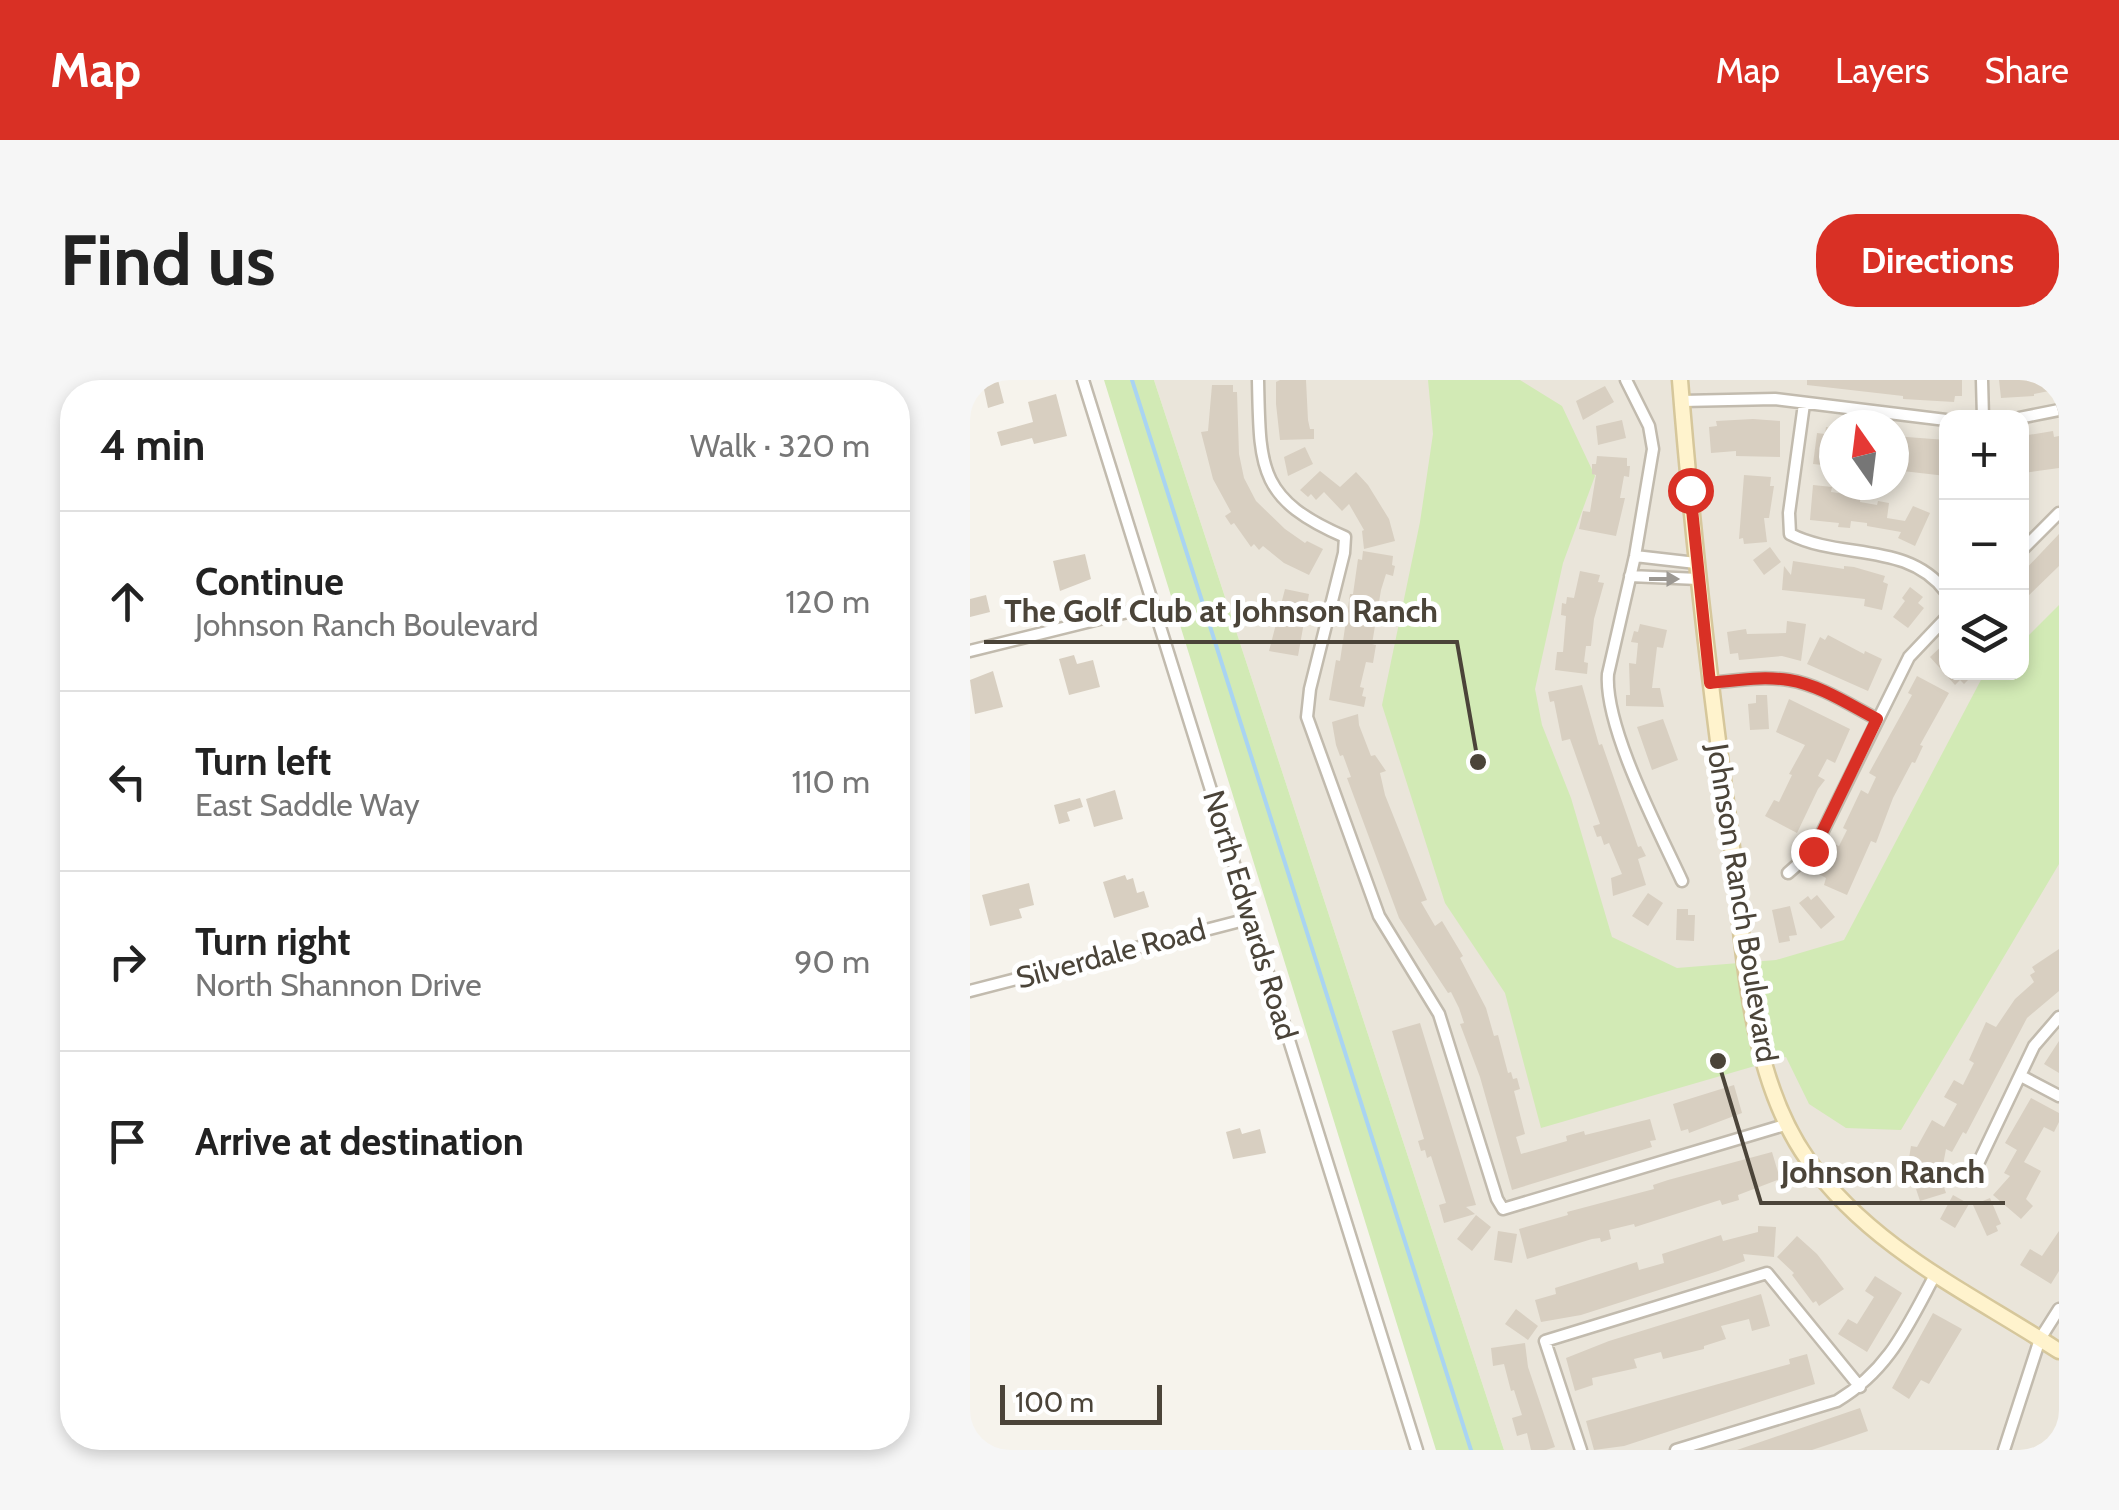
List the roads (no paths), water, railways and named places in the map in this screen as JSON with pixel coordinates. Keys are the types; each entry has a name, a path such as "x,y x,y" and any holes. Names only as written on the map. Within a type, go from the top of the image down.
{"street":[{"name":"North Edwards Road","path":"1082,380 1417,1450"},
{"path":"1258,380 1260,452 1278,494 1298,512 1345,537 1306,718 1380,916 1439,1014 1496,1199 1503,1209 1788,1124"},
{"path":"1626,380 1649,426 1652,449 1607,696 1650,812 1682,881"},
{"name":"Johnson Ranch Boulevard","path":"1680,380 1710,683 1754,1015 1765,1064 1788,1124 1806,1158 1838,1198 1895,1250 2059,1351"},
{"path":"1982,380 1983,410"},
{"path":"1682,401 1774,399 1939,419"},
{"path":"1804,404 1789,512 1792,536 1908,563 1932,577 1944,590"},
{"path":"2029,416 2059,410"},
{"path":"2029,543 2059,513"},
{"path":"1635,556 1696,562"},
{"path":"1630,576 1698,579"},
{"path":"970,650 1152,606"},
{"path":"1788,873 1813,851 1909,657 1939,625"},
{"path":"1710,683 1764,678 1792,680 1877,719"},
{"name":"Silverdale Road","path":"970,991 1252,918"},
{"path":"1974,1172 2034,1046 2059,1016"},
{"path":"2021,1076 2059,1096"},
{"path":"1580,1450 1545,1342 1767,1273 1860,1387"},
{"path":"1676,1450 1837,1401 1860,1387 1874,1376 1896,1344 1934,1275"},
{"path":"2004,1450 2040,1339 2059,1310"}],"waterway":[{"path":"1132,380 1471,1450"}],"place":[{"name":"The Golf Club at Johnson Ranch","path":"1478,762"},
{"name":"Johnson Ranch","path":"1718,1061"}]}
